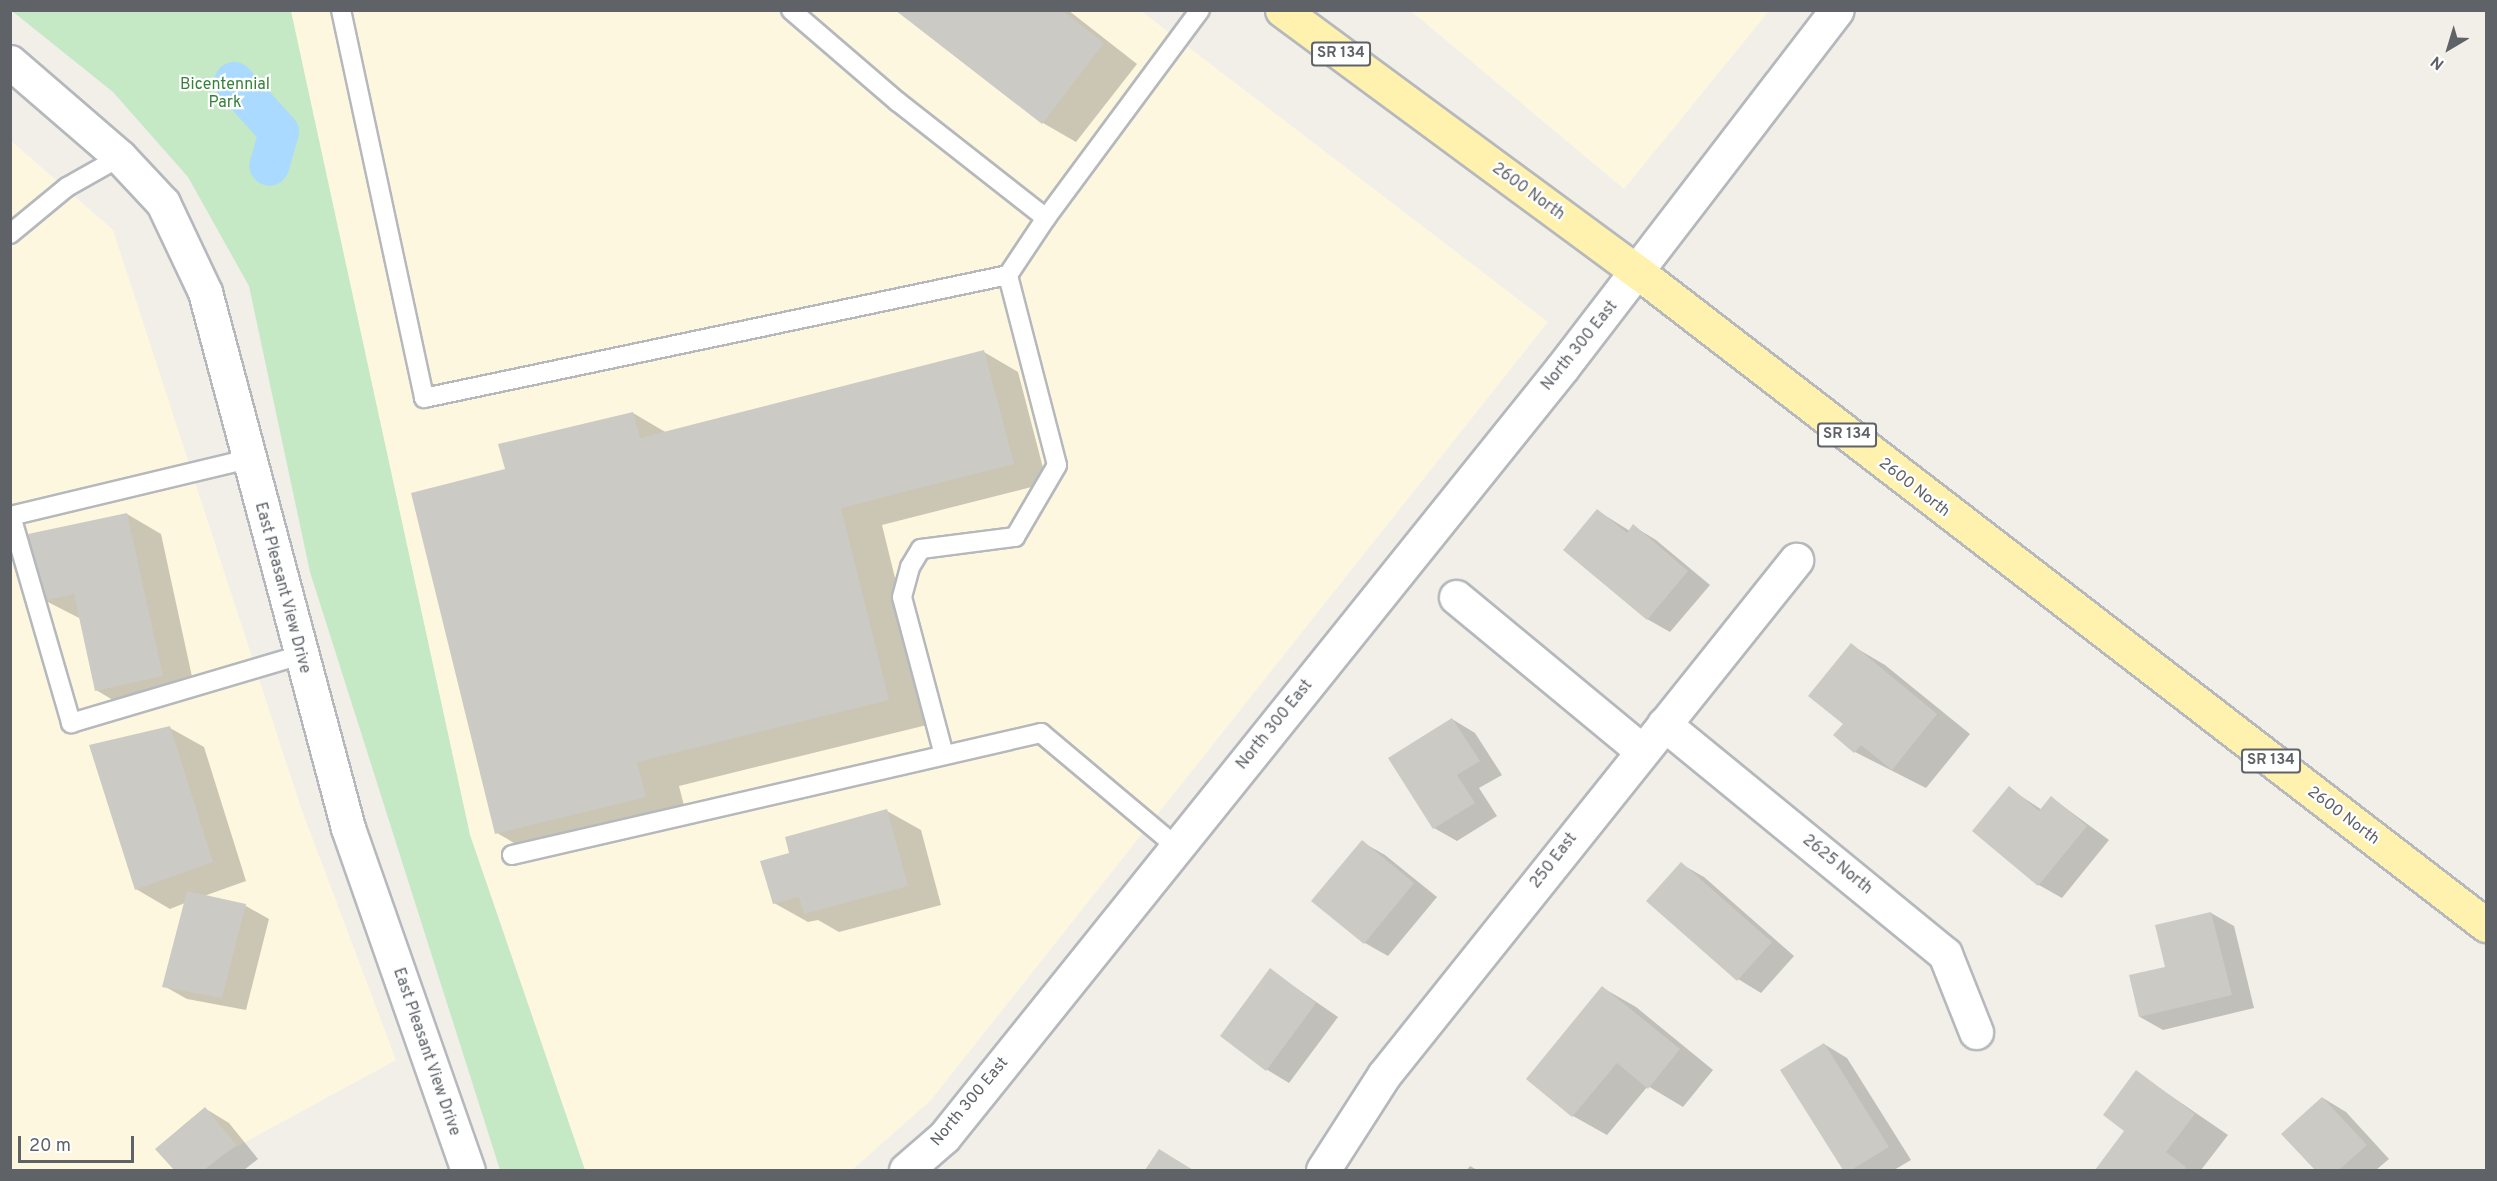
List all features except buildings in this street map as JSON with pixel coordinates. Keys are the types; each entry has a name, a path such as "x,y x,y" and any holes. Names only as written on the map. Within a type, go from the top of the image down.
{"main road":[{"name":"2600 North","path":"1282,10 1639,273 2065,605 2487,925"}],"street":[{"name":"North 300 East","path":"906,1170 944,1137 1639,273 1837,10"},
{"name":"East Pleasant View Drive","path":"10,62 120,157 163,203 206,292 248,459 348,828 468,1170"},
{"name":"250 East","path":"1323,1170 1384,1076 1796,560"},
{"path":"1456,597 1642,751"},
{"name":"2625 North","path":"1664,724 1945,954 1976,1032"}],"lane":[{"path":"342,10 424,398 1008,275 1046,218 1200,10"},
{"path":"791,10 898,102 1046,218"},
{"path":"10,234 67,187 120,157"},
{"path":"944,755 902,597 910,567 921,549 1015,537 1057,465 1008,275"},
{"path":"248,459 10,516 71,723 300,655"},
{"path":"512,855 1041,733 1177,848"}],"shaded area":[{"path":"290,11 1141,11 1548,322 931,1100 852,1170 585,1170 470,835"},
{"path":"1411,11 1769,11 1624,189"},
{"path":"10,140 113,230 301,808 396,1060 194,1170 11,1170"}],"green space":[{"name":"Bicentennial Park","path":"12,11 291,11 470,835 585,1170 500,1170 310,572 249,286 188,177 113,92"}],"waterway":[{"path":"234,82 279,132 269,166"}]}
